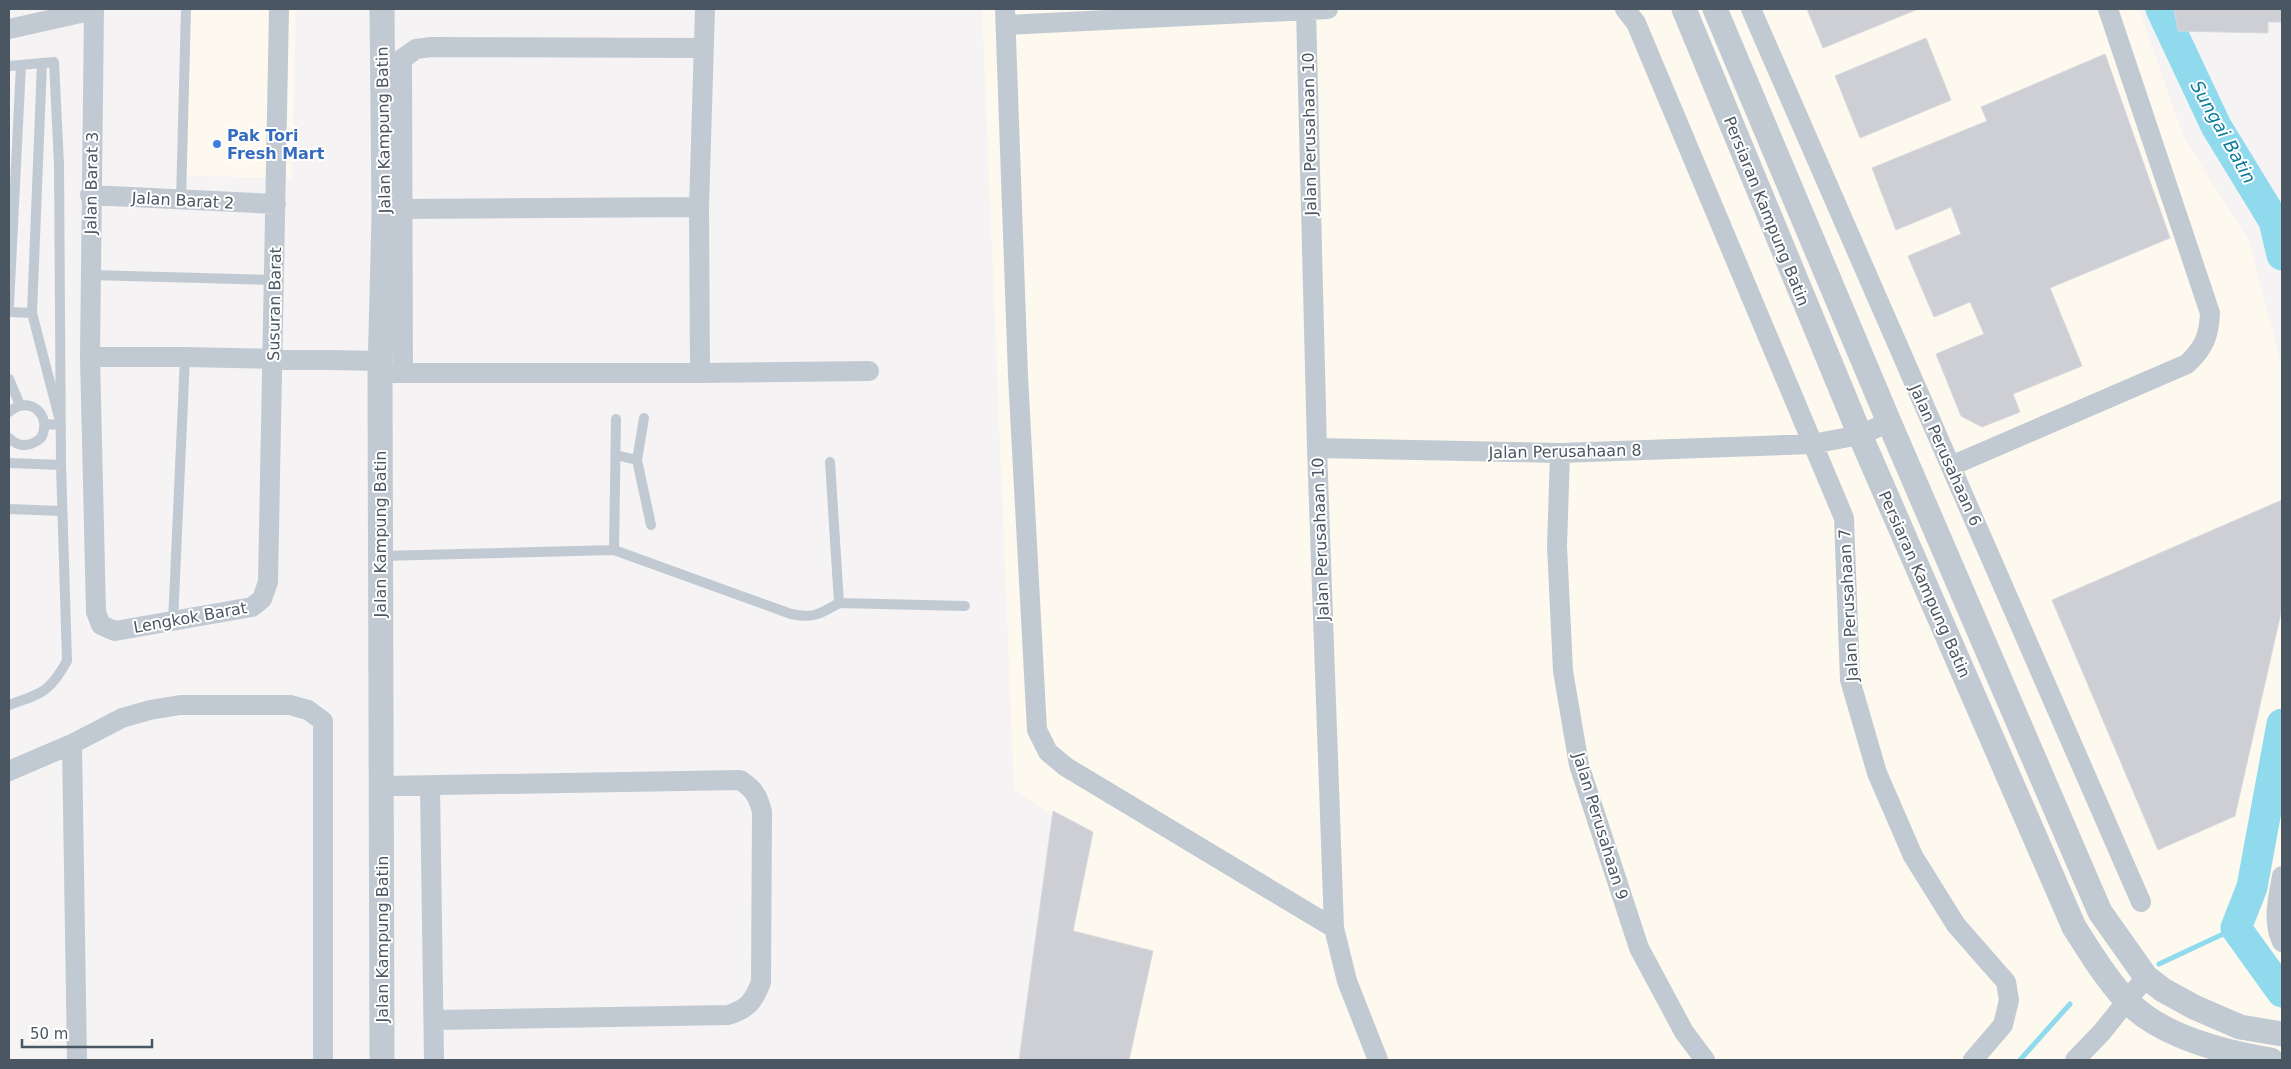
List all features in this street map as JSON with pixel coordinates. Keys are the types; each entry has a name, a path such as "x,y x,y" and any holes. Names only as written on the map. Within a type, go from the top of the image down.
{"street":[{"path":"9,29 94,9"},
{"name":"Jalan Barat 3","path":"94,9 90,195 90,357 96,612 101,625 115,631"},
{"name":"Susuran Barat","path":"262,599 268,582 279,9"},
{"name":"Jalan Kampung Batin","path":"382,9 394,212 380,556 382,1060"},
{"path":"700,373 699,207 705,9"},
{"path":"1328,9 1006,17 1018,376 1037,730 1048,752 1066,767 1334,928"},
{"name":"Jalan Perusahaan 7","path":"1625,9 1636,23 1844,518 1850,680 1877,773 1913,856 1956,925 2006,982 2010,1000 2002,1025 1973,1060"},
{"name":"Persiaran Kampung Batin","path":"1684,9 1860,435 2074,927 2103,972 2126,1000 2144,1016 2183,1036 2236,1054 2271,1060"},
{"name":"Persiaran Kampung Batin","path":"1715,9 1889,422 2100,912 2146,977 2163,990 2194,1007 2240,1027 2282,1034"},
{"name":"Jalan Perusahaan 6","path":"1751,9 2141,902"},
{"path":"1951,466 2187,364 2205,343 2209,330 2210,313 2108,9"},
{"name":"Jalan Perusahaan 10","path":"1306,10 1317,448 1334,928 1347,981 1378,1060"},
{"path":"699,207 394,212 402,59 416,50 431,47 703,48"},
{"name":"Jalan Barat 2","path":"90,195 276,204"},
{"path":"90,357 185,357 272,360 388,369 700,373 869,371"},
{"name":"Jalan Perusahaan 8","path":"1317,448 1560,453 1812,444 1860,435 1889,422"},
{"name":"Jalan Perusahaan 9","path":"1560,453 1557,546 1563,671 1579,765 1640,948 1684,1032 1705,1060"},
{"name":"Lengkok Barat","path":"115,631 252,607 262,599"},
{"path":"9,772 72,744 122,718 150,710 180,705 290,705 308,710 323,721 323,1060"},
{"path":"72,744 77,1060"},
{"path":"382,786 740,780 758,796 762,812 761,982 755,998 748,1007 728,1015 435,1020"},
{"path":"430,786 435,1020 434,1060"},
{"path":"2282,876 2276,905 2276,930 2282,942"},
{"path":"2075,1060 2102,1032 2146,977"}],"lane":[{"path":"181,200 186,9"},
{"path":"9,66 54,62 59,164 61,465 67,661 55,682 40,694 9,706"},
{"path":"42,63 32,313 61,425"},
{"path":"9,305 21,65"},
{"path":"90,275 275,280"},
{"path":"9,312 32,313"},
{"path":"173,622 185,357"},
{"path":"9,379 20,405"},
{"path":"9,412 20,405 27,405 40,411 45,424 41,438 29,445 15,444 9,438"},
{"path":"614,550 616,418"},
{"path":"644,418 637,460 651,524"},
{"path":"45,424 61,425"},
{"path":"616,455 637,460"},
{"path":"830,462 839,603"},
{"path":"9,463 61,465"},
{"path":"9,509 62,511"},
{"path":"380,556 614,550 791,614 806,617 818,615 839,603 964,606"}],"shaded area":[{"path":"189,9 296,9 292,178 185,176"},
{"path":"982,9 2139,9 2184,138 2249,241 2282,367 2282,1060 1022,1060 1057,819 1014,789"}],"building":[{"path":"1807,9 1918,9 1823,48"},
{"path":"2174,9 2282,9 2282,22 2268,22 2268,33 2178,31"},
{"path":"1926,38 1951,100 1860,138 1835,76"},
{"path":"2105,54 2170,238 2050,288 2082,366 2013,394 2020,412 1982,427 1961,416 1936,354 1984,334 1970,302 1934,317 1908,256 1961,234 1951,207 1896,230 1872,168 1987,121 1981,107"},
{"path":"2282,500 2282,608 2235,816 2158,850 2052,600"},
{"path":"1053,811 1093,832 1073,931 1153,951 1129,1060 1019,1060"}],"waterway":[{"name":"Sungai Batin","path":"2161,9 2216,126 2274,221 2282,255"},
{"name":"Sungai Batin","path":"2282,724 2252,887 2236,928 2282,992"},
{"path":"2159,964 2236,928"},
{"path":"2020,1060 2070,1004"}],"place":[{"name":"Pak Tori Fresh Mart","path":"217,144"}]}
